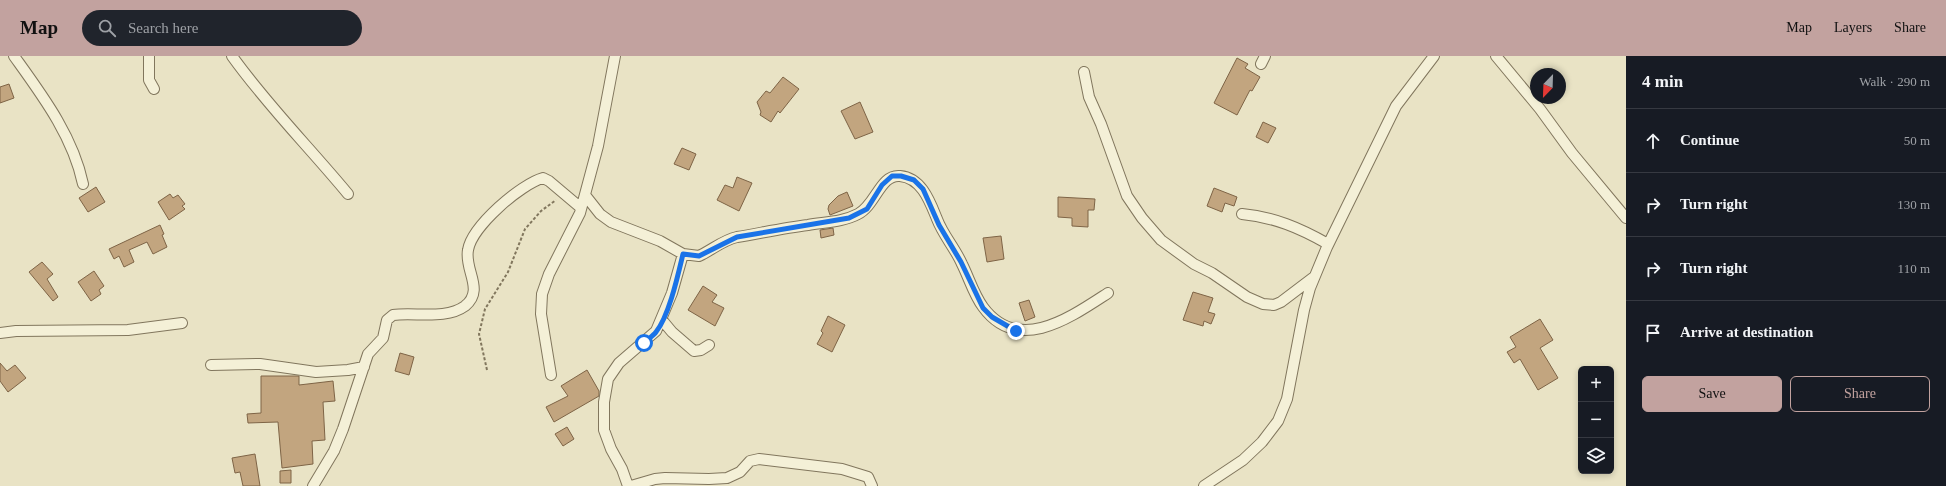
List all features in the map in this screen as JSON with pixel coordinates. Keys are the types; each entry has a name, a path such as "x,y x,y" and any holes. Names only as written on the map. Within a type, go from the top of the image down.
{"street":[{"path":"14,56 37,88 69,143 79,164 83,184"},
{"path":"149,56 149,80 154,90"},
{"path":"232,56 259,93 315,154 348,194"},
{"path":"551,375 541,314 542,294 549,274 581,208 585,195 602,125 615,56"},
{"path":"1204,486 1243,460 1262,442 1278,421 1287,399 1304,310 1315,276 1328,244 1396,106 1434,56"},
{"path":"1496,56 1540,109 1572,153 1626,218"},
{"path":"1084,72 1089,97 1101,124 1127,196 1142,218 1161,240 1194,264 1231,287 1263,304 1274,305 1281,302 1315,276"},
{"path":"585,195 605,219 660,241 683,254 699,256 737,237 849,218 867,209 882,185 892,176 901,176 914,180 923,189 939,225 961,262 983,308 1004,325 1016,331 1045,327 1080,311 1108,293"},
{"path":"313,486 334,451 344,429 364,367 372,348 378,345 383,338 387,320 394,315 450,312 464,306 472,299 475,285 467,265 468,248 472,237 492,213 521,190 543,178 549,181 581,208"},
{"path":"1242,214 1257,215 1285,222 1298,227 1328,244"},
{"path":"683,254 672,293 662,320 656,331 619,363 608,379 604,402 604,430 610,450 622,469 630,486 655,479 727,478 740,472 750,461 759,459 842,469 868,477 872,486"},
{"path":"662,320 672,332 694,351 701,350 709,345"},
{"path":"0,333 38,330 128,330 182,323"},
{"path":"211,365 260,364 316,372 348,370 364,367"}],"path":[{"path":"487,370 479,334 485,309 508,272 525,229 541,211 564,195"}],"building":[{"path":"1237,58 1248,64 1245,68 1260,77 1252,91 1250,90 1237,115 1214,103"},
{"path":"783,77 799,89 780,113 778,111 771,122 760,115 761,112 757,102 766,91 770,93"},
{"path":"9,84 14,98 0,103 0,87"},
{"path":"860,102 873,132 855,139 841,111"},
{"path":"1263,122 1276,128 1268,143 1256,137"},
{"path":"682,148 696,154 689,170 674,164"},
{"path":"737,177 752,183 739,211 717,200 725,185 733,188"},
{"path":"96,187 105,202 88,212 79,198"},
{"path":"1214,188 1237,197 1234,206 1225,203 1222,212 1207,206"},
{"path":"847,192 853,206 830,215 828,209 829,205 838,196"},
{"path":"170,194 173,198 178,195 185,204 182,206 185,209 169,220 158,202"},
{"path":"1058,197 1095,199 1094,210 1088,210 1088,227 1072,226 1072,218 1058,217"},
{"path":"160,225 167,247 153,254 147,242 129,250 134,262 124,267 119,256 114,259 109,249"},
{"path":"833,228 834,235 821,238 820,230"},
{"path":"1001,236 1004,259 987,262 983,238"},
{"path":"42,262 53,274 47,279 58,297 53,301 29,272"},
{"path":"94,271 104,286 99,290 101,294 91,301 78,282"},
{"path":"703,286 717,295 712,302 724,308 715,326 688,310"},
{"path":"1193,292 1213,298 1208,312 1215,314 1211,324 1204,321 1203,326 1183,320"},
{"path":"1029,300 1035,317 1025,321 1019,303"},
{"path":"828,316 845,325 832,352 817,344 823,333 821,331"},
{"path":"1540,319 1553,340 1540,348 1558,378 1538,390 1520,359 1514,363 1507,352 1516,347 1510,337"},
{"path":"400,353 414,357 409,375 395,371"},
{"path":"0,363 7,371 15,365 26,378 8,392 0,381"},
{"path":"587,370 599,391 599,396 554,422 546,407 568,396 561,386"},
{"path":"261,376 299,376 299,385 333,381 335,401 323,402 325,440 312,441 313,464 282,468 278,422 248,423 247,414 261,413"},
{"path":"567,427 574,439 563,446 555,434"},
{"path":"255,454 260,486 243,486 240,472 235,473 232,458"},
{"path":"291,470 291,483 280,483 280,471"}],"route":[{"path":"644,343 660,325 672,293 683,254 699,256 716,246 737,237 748,237 771,231 849,218 867,209 882,185 892,176 901,176 914,180 923,189 939,225 961,262 983,308 992,317 1016,331"}]}
